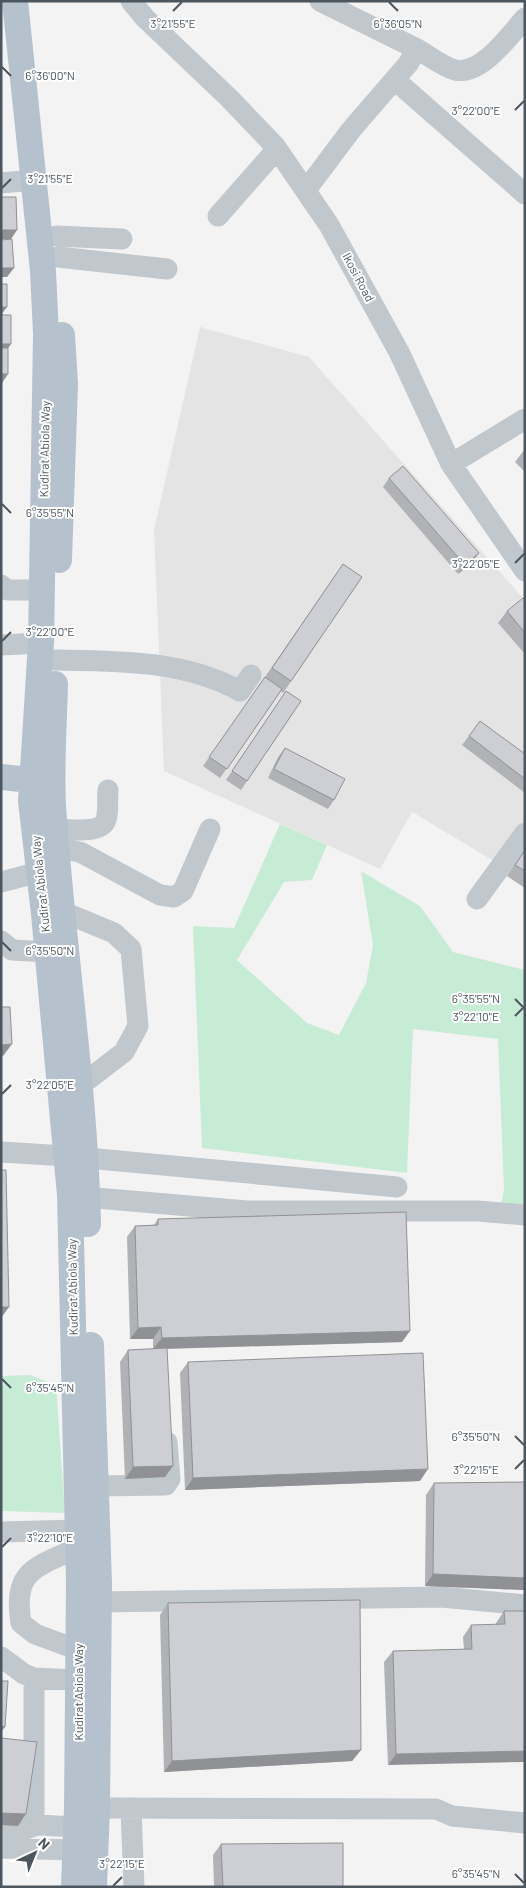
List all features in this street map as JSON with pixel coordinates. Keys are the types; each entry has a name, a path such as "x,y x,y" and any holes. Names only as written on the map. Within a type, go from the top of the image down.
{"main road":[{"name":"Kudirat Abiola Way","path":"15,1 34,180 46,334 40,590 48,652"},
{"name":"Kudirat Abiola Way","path":"34,1 57,246 65,384 48,652 40,872 48,952 77,1157 96,1486 98,1602 97,1808 94,1887"},
{"path":"1,777 43,792"},
{"name":"Kudirat Abiola Way","path":"43,792 56,839 61,911 80,1085 77,1157"},
{"path":"1,795 43,792"},
{"name":"Kudirat Abiola Way","path":"74,1887 78,1680 79,1196"}],"street":[{"name":"Ikosi Road","path":"115,1 145,18"},
{"name":"Ikosi Road","path":"131,1 145,18 230,98 277,149 306,190 354,267 399,352 451,464 523,566"},
{"path":"320,1 456,70 474,67 497,51 525,18"},
{"path":"306,190 350,130 408,64 417,49"},
{"path":"394,80 525,194"},
{"path":"218,216 277,149"},
{"path":"1,183 34,180"},
{"path":"57,246 122,239"},
{"path":"57,246 167,269"},
{"path":"451,464 525,420"},
{"path":"1,585 7,590 40,590"},
{"path":"1,645 160,664 208,677 240,691 251,675"},
{"path":"56,839 101,827 106,820 108,790"},
{"path":"56,839 160,895 174,897 183,891 210,829"},
{"path":"477,899 525,833"},
{"path":"1,882 40,872"},
{"path":"61,911 114,933 131,949 138,1026 133,1040 124,1052 80,1085"},
{"path":"1,941 12,950 48,952"},
{"path":"1,1152 77,1157 397,1187"},
{"path":"79,1196 246,1211 478,1211 525,1216"},
{"path":"96,1486 166,1485 170,1479 166,1421"},
{"path":"1,1532 78,1539"},
{"path":"78,1539 26,1577 22,1582 19,1608 21,1623 35,1634 78,1650"},
{"path":"98,1602 441,1598 525,1605"},
{"path":"1,1657 24,1674 34,1678 78,1680"},
{"path":"34,1678 34,1819 37,1825"},
{"path":"97,1808 436,1809 452,1816 525,1823"},
{"path":"131,1808 134,1887"},
{"path":"1,1832 14,1833 37,1825 76,1838"},
{"path":"1,1848 76,1838"}],"shaded area":[{"path":"200,327 309,357 525,600 525,822 497,863 412,812 380,869 164,771 154,530"}],"green space":[{"path":"280,824 327,845 312,880 284,882 237,960 307,1023 339,1035 366,983 373,945 361,871 420,906 453,952 525,970 525,1204 501,1204 504,1190 498,1039 413,1029 407,1173 202,1148 193,926 234,928"},
{"path":"30,1375 56,1385 65,1513 1,1511 1,1376"}],"building":[{"path":"1,197 16,197 17,230 1,230"},
{"path":"12,239 14,268 1,268 1,240"},
{"path":"1,284 7,284 7,307 1,307"},
{"path":"1,315 11,315 11,344 1,344"},
{"path":"1,348 8,348 8,374 1,374"},
{"path":"403,466 479,553 465,565 389,478"},
{"path":"343,564 362,577 291,681 272,668"},
{"path":"523,598 525,600 525,633 507,611"},
{"path":"265,677 282,689 227,769 209,757"},
{"path":"286,691 301,701 247,781 232,771"},
{"path":"480,721 525,754 525,779 469,736"},
{"path":"285,748 345,779 334,800 274,769"},
{"path":"525,850 525,871 515,865"},
{"path":"1,1007 10,1007 12,1044 1,1045"},
{"path":"1,1170 6,1170 9,1307 1,1307"},
{"path":"406,1212 410,1331 162,1338 161,1327 138,1328 135,1226 158,1225 158,1219"},
{"path":"167,1348 173,1466 133,1467 128,1350"},
{"path":"423,1353 428,1469 193,1478 188,1362"},
{"path":"525,1482 525,1578 433,1574 434,1483"},
{"path":"360,1600 361,1750 172,1761 168,1603"},
{"path":"504,1611 525,1611 525,1751 396,1754 393,1651 472,1649 471,1625 505,1624"},
{"path":"1,1681 8,1681 5,1727 1,1726"},
{"path":"1,1738 37,1742 26,1814 1,1813"},
{"path":"343,1843 343,1887 223,1887 221,1844"}]}
